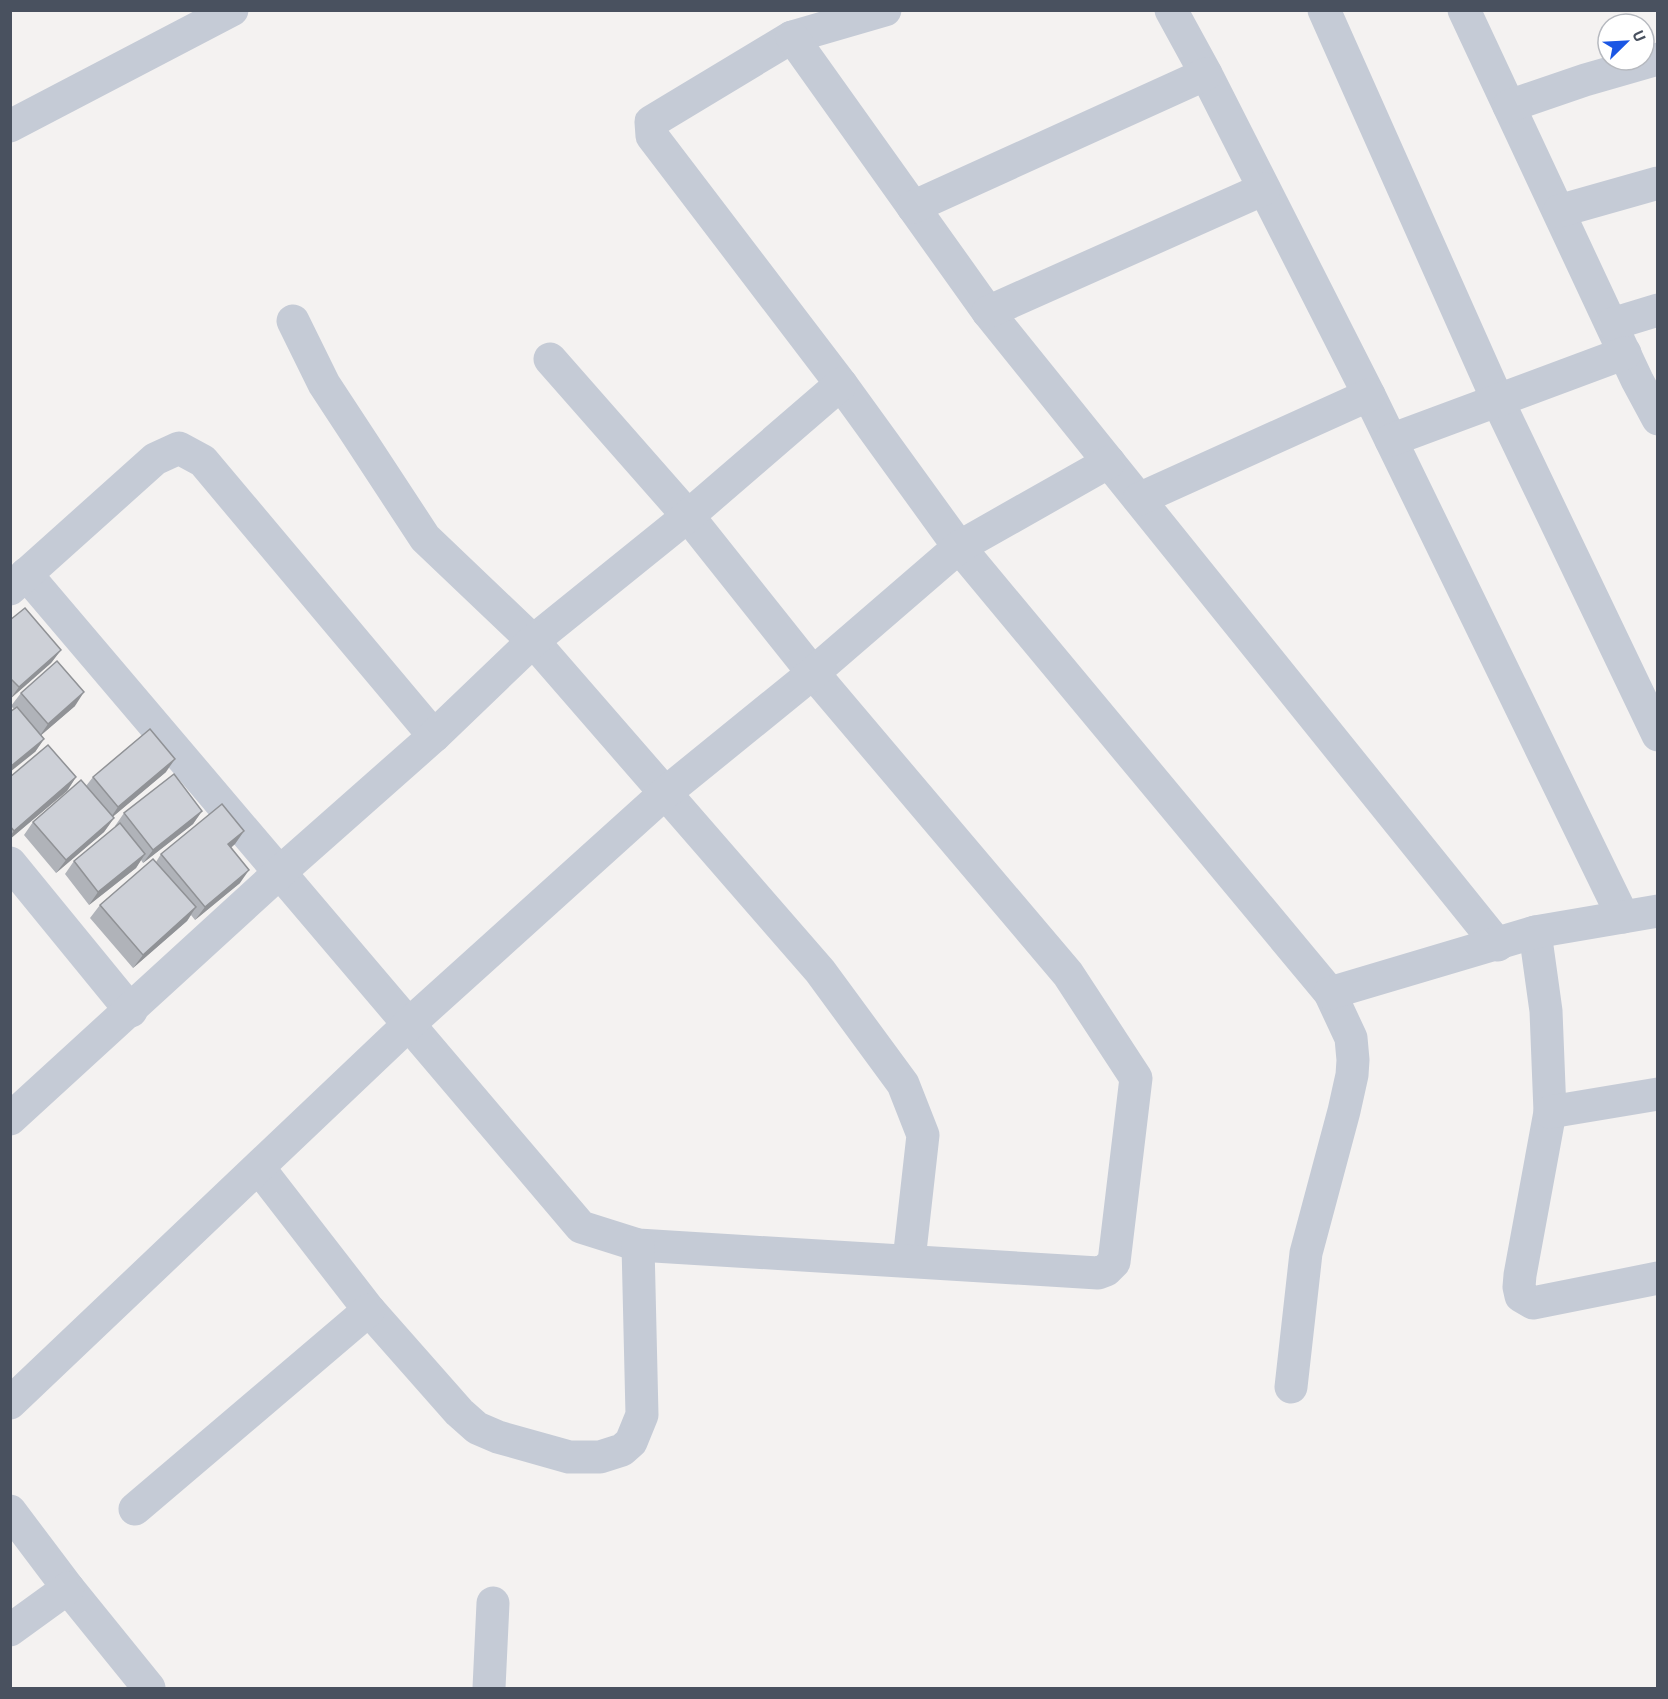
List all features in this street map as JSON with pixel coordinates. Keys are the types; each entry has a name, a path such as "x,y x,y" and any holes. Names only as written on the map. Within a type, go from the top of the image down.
{"street":[{"path":"10,126 232,10"},
{"path":"885,10 792,37 651,122 651,135 841,384 959,547 1330,993 1351,1038 1352,1075 1306,1253 1291,1387"},
{"path":"1171,10 1206,74 1392,440 1623,917"},
{"path":"1324,10 1498,401 1658,735"},
{"path":"1464,10 1625,354 1658,419"},
{"path":"792,37 988,312 1498,945"},
{"path":"1509,106 1585,80 1658,59"},
{"path":"913,207 1206,74"},
{"path":"1558,211 1658,183"},
{"path":"988,312 1264,189"},
{"path":"1612,324 1658,310"},
{"path":"293,321 324,384 425,538 533,641 820,971 903,1084 923,1135 909,1260"},
{"path":"1392,440 1625,354"},
{"path":"434,736 203,461 179,448 155,459 18,581 279,873 581,1227 639,1245 1098,1273 1110,1267 1114,1262 1136,1078 1068,974 813,673 688,516 550,359"},
{"path":"10,1119 131,1011 279,873 434,736 533,641 688,516 841,384"},
{"path":"1139,499 1369,395"},
{"path":"10,1403 408,1025 664,794 813,673 959,547 1109,462"},
{"path":"10,863 131,1011"},
{"path":"1330,993 1498,945 1535,932 1658,911"},
{"path":"1535,932 1546,1011 1550,1112 1520,1275 1521,1296 1533,1303 1658,1278"},
{"path":"1550,1112 1658,1094"},
{"path":"259,1168 369,1310 459,1412 477,1428 498,1437 569,1457 600,1457 621,1450 631,1442 642,1414 639,1245"},
{"path":"135,1509 369,1310"},
{"path":"10,1511 149,1689"},
{"path":"10,1630 68,1588"},
{"path":"489,1689 493,1603"}],"building":[{"path":"25,608 61,650 19,687 10,678 10,620"},
{"path":"57,661 84,692 48,724 21,693"},
{"path":"17,707 44,739 10,767 10,712"},
{"path":"150,729 175,759 118,807 93,777"},
{"path":"48,745 76,777 14,831 10,826 10,777"},
{"path":"174,774 202,811 153,850 124,813"},
{"path":"81,780 114,818 66,860 33,822"},
{"path":"222,804 244,831 228,844 249,870 205,907 161,854"},
{"path":"120,823 145,854 98,892 74,861"},
{"path":"153,859 196,907 143,955 100,905"}]}
